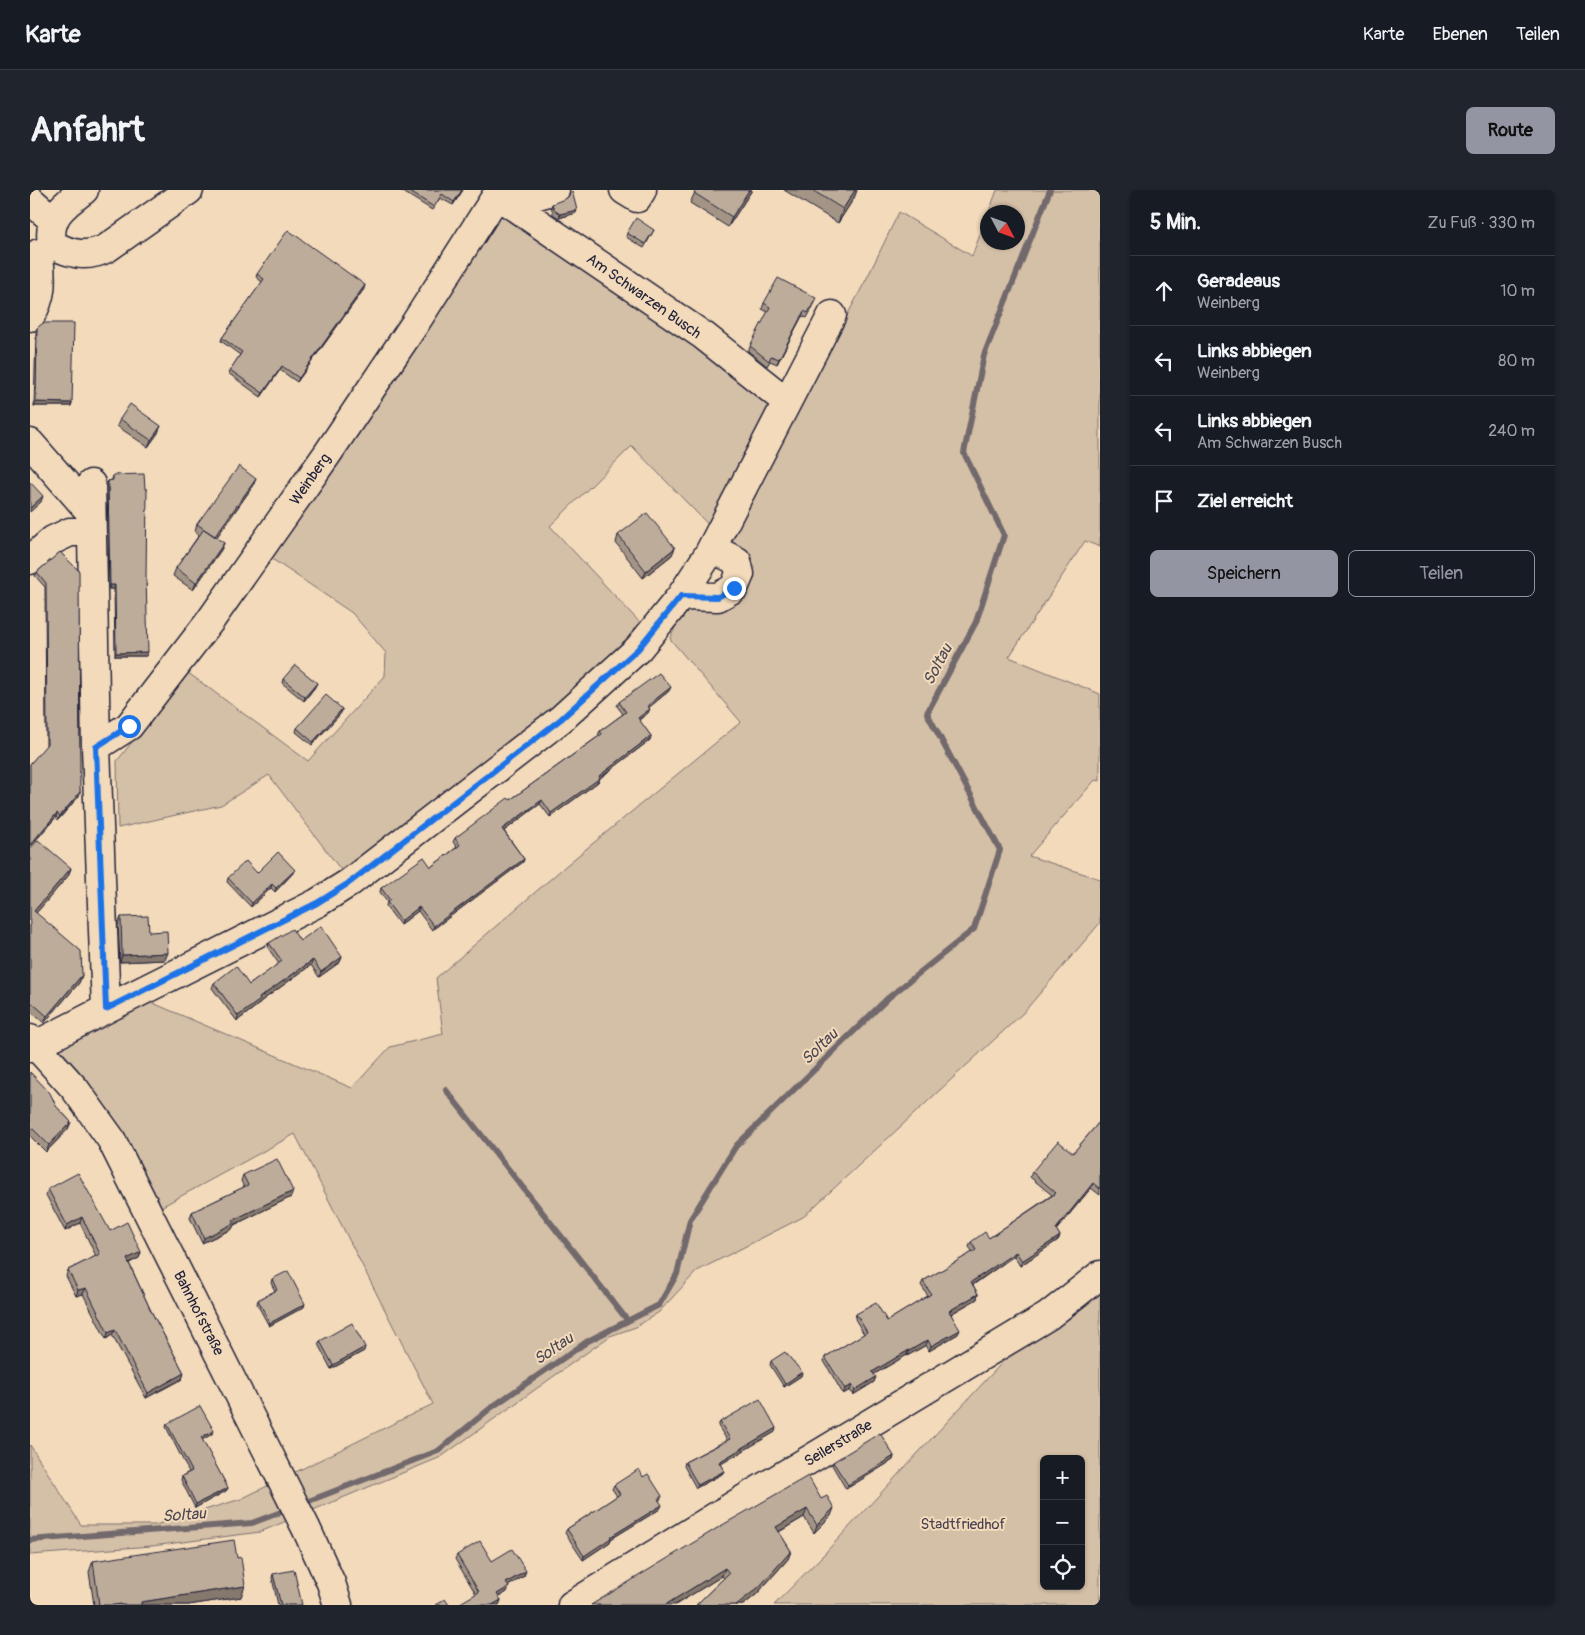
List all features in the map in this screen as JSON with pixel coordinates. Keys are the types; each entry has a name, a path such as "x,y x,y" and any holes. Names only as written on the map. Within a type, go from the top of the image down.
{"street":[{"path":"44,244 62,207 84,190"},
{"path":"44,244 74,253 96,253 107,248 189,190"},
{"path":"503,196 555,190"},
{"path":"624,190 637,198 642,190"},
{"name":"Am Schwarzen Busch","path":"503,196 704,336 787,402"},
{"name":"Weinberg","path":"96,747 129,726 210,621 345,429 503,196"},
{"path":"30,200 44,244 42,286 38,305 30,317"},
{"path":"32,1044 317,903 349,883 561,719 638,649 681,596 708,555 832,316"},
{"path":"30,443 91,523"},
{"path":"91,484 96,747 106,1009"},
{"path":"30,560 53,540 91,523"},
{"path":"681,596 718,597 734,588 740,574 737,561 719,552 708,555"},
{"name":"Bahnhofstraße","path":"32,1044 75,1089 110,1139 306,1528 331,1583 338,1605"},
{"name":"Seilerstraße","path":"572,1605 1048,1316 1100,1275"}],"green space":[{"path":"997,190 1100,190 1100,547 1085,541 1009,657 1100,694 1100,781 1095,780 1029,856 1100,879 1100,923 1023,1013 803,1217 697,1271 659,1312 636,1327 610,1336 441,1457 260,1532 152,1546 30,1555 30,1445 81,1525 155,1525 241,1499 433,1404 295,1134 161,1207 122,1131 87,1080 60,1049 148,1001 352,1088 390,1047 443,1034 436,978 569,863 741,722 670,639 683,609 737,593 727,544 632,446 550,526 643,626 589,679 344,874 269,775 221,805 118,828 117,761 187,672 308,761 385,676 386,653 352,613 269,557 504,203 799,406 868,276 899,212 972,256 980,235 980,250 1025,250 1025,205 992,205"},
{"name":"Stadtfriedhof","path":"1100,1292 1100,1605 774,1605 826,1552 1013,1351"}],"building":[{"path":"407,190 462,190 454,202 442,194 434,207"},
{"path":"696,190 749,190 732,217 694,193"},
{"path":"812,190 855,190 843,209"},
{"path":"572,191 577,210 560,214 554,210 552,204 567,198"},
{"path":"636,218 654,230 645,244 627,233"},
{"path":"288,230 365,285 299,378 282,366 263,393 230,370 242,352 222,338 264,279 257,274"},
{"path":"778,278 816,298 808,313 804,311 779,359 771,356 769,361 750,346 770,307 764,303"},
{"path":"43,323 74,323 72,403 36,402 37,328"},
{"path":"130,404 161,426 151,440 120,419"},
{"path":"239,466 256,479 215,536 197,524"},
{"path":"144,474 145,489 147,489 146,579 148,652 116,653 115,585 110,585 108,481 113,480 113,475"},
{"path":"30,482 43,496 30,508"},
{"path":"647,513 675,548 646,571 618,535"},
{"path":"204,529 224,543 196,583 176,568"},
{"path":"60,552 79,571 80,792 60,816 57,813 30,845 30,764 47,744 46,583 37,572"},
{"path":"295,665 317,683 305,697 283,679"},
{"path":"659,673 671,687 647,706 650,709 638,718 651,736 599,776 600,778 551,813 542,800 502,829 524,859 434,926 419,907 401,921 387,902 390,900 381,888 424,857 431,867 460,845 455,838 508,798 510,800 602,734 600,731 626,712 619,702"},
{"path":"326,695 342,709 313,742 297,728"},
{"path":"38,840 71,868 34,911 81,951 82,975 47,1016 30,1001 30,849"},
{"path":"278,852 295,870 276,888 272,884 252,903 228,878 246,861 257,873"},
{"path":"148,916 149,932 167,931 168,953 122,955 121,917"},
{"path":"321,926 342,957 321,972 313,960 259,998 260,1000 238,1016 214,983 236,966 249,985 282,961 269,943 292,929 300,941"},
{"path":"30,1072 50,1093 56,1106 71,1122 49,1145 30,1126"},
{"path":"1100,1121 1100,1189 1093,1183 1056,1229 1060,1236 1022,1261 1016,1252 971,1282 978,1294 949,1311 960,1330 931,1346 928,1340 872,1372 876,1377 855,1390 852,1385 845,1389 825,1357 867,1332 856,1314 876,1303 887,1321 931,1294 923,1281 976,1250 971,1242 985,1232 989,1238 1056,1193 1032,1172 1058,1141 1073,1153"},
{"path":"277,1159 293,1191 233,1220 234,1223 204,1238 192,1212 248,1185 243,1175"},
{"path":"78,1173 110,1231 127,1222 141,1252 127,1259 151,1311 184,1373 148,1393 115,1330 108,1333 86,1288 78,1290 68,1270 100,1254 82,1217 67,1225 48,1189"},
{"path":"288,1271 305,1304 270,1323 258,1300 277,1290 272,1279"},
{"path":"352,1323 365,1347 333,1365 320,1341"},
{"path":"785,1352 802,1372 785,1384 771,1361"},
{"path":"760,1399 776,1428 719,1462 724,1471 698,1485 685,1462 730,1439 720,1422"},
{"path":"200,1406 214,1431 201,1437 228,1488 196,1504 182,1476 192,1471 167,1424"},
{"path":"880,1433 894,1456 848,1485 833,1462"},
{"path":"639,1469 643,1477 648,1474 662,1496 658,1499 662,1505 610,1537 584,1556 567,1529 620,1494 614,1485"},
{"path":"808,1476 821,1499 827,1496 834,1508 817,1525 807,1509 776,1527 791,1551 759,1587 736,1605 696,1605 729,1573 725,1568 665,1605 591,1605 719,1527"},
{"path":"234,1540 237,1558 241,1557 245,1586 141,1602 141,1605 99,1605 93,1561"},
{"path":"480,1541 492,1561 512,1549 526,1571 506,1583 509,1587 497,1594 501,1600 492,1605 457,1605 479,1592 457,1555"},
{"path":"294,1570 302,1605 281,1605 273,1574"},
{"path":"445,1599 449,1605 435,1605"}],"waterway":[{"name":"Soltau","path":"301,1504 438,1451 492,1407 588,1341 659,1305 677,1274 690,1220 736,1146 888,998 974,929 1000,850 927,713 976,622 1004,535 964,453 984,355 1050,190"},
{"path":"446,1090 628,1321"},
{"name":"Soltau","path":"30,1540 252,1523 289,1509"}],"route":[{"path":"129,726 96,747 106,1009 317,903 349,883 561,719 638,649 681,596 718,597 734,588"}]}
